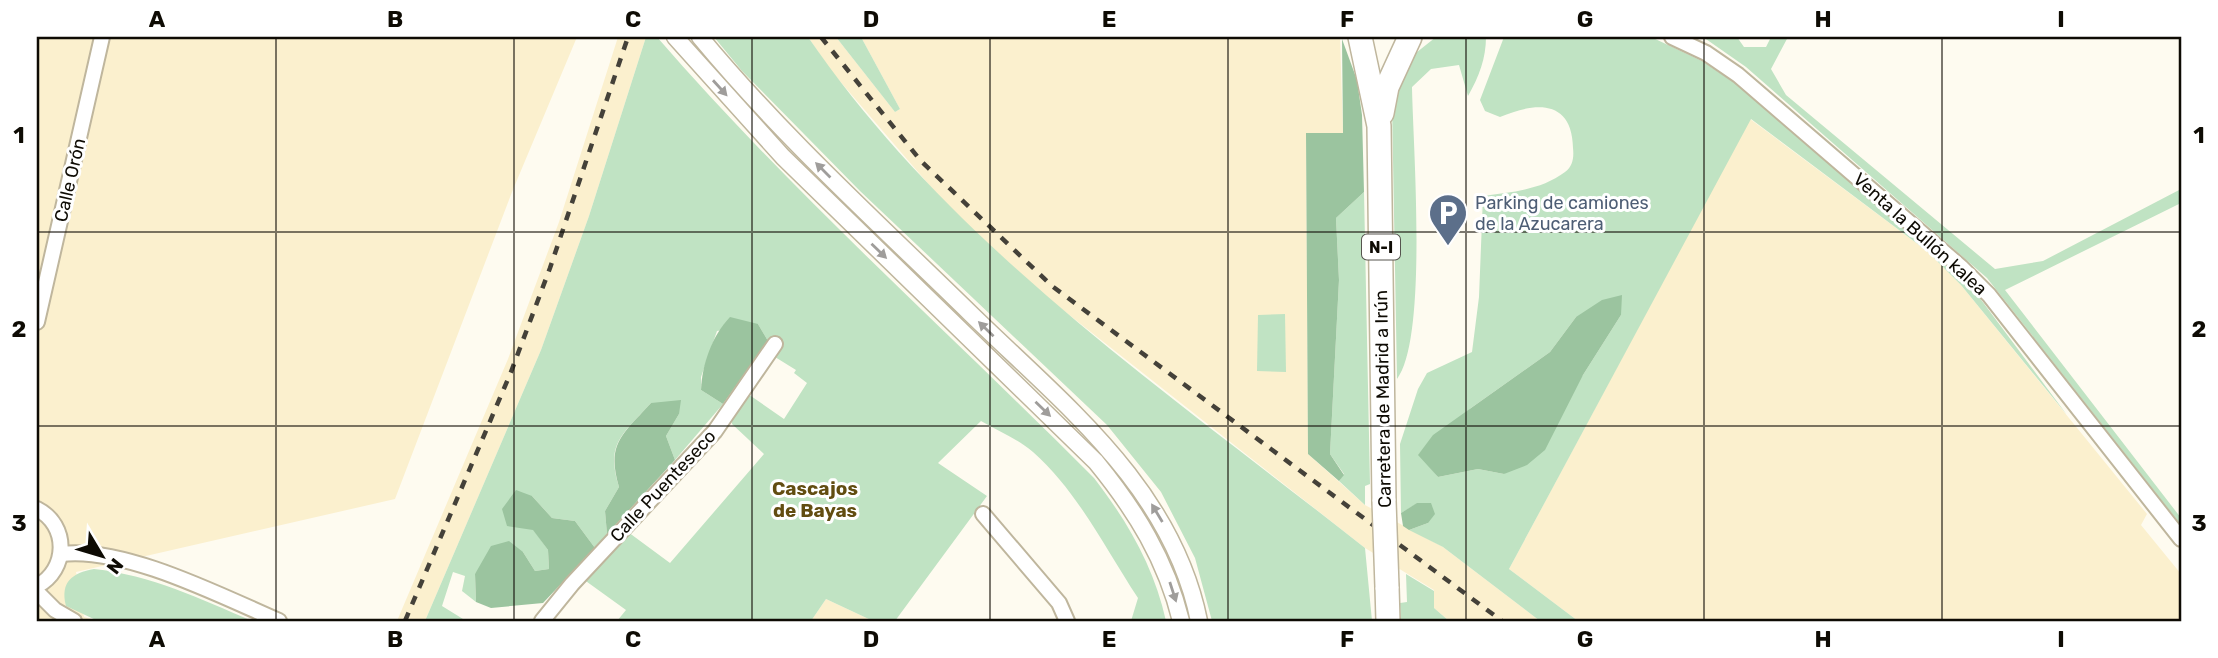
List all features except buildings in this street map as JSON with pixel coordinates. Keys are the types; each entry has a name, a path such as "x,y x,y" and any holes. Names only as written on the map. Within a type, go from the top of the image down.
{"highway":[{"name":"N-I","path":"1360,37 1380,126"},
{"path":"1388,37 1395,37"},
{"name":"N-I","path":"1380,126 1387,87 1410,37"},
{"name":"Carretera de Madrid a Irún","path":"1380,126 1388,621"}],"street":[{"name":"Calle Orón","path":"37,322 102,37"},
{"path":"675,37 783,156 1096,462 1126,500 1157,550 1181,621"},
{"path":"700,37 807,154 1085,424 1132,475 1170,534 1187,575 1199,621"},
{"name":"Venta la Bullón kalea","path":"1672,37 1706,53 1738,75 1961,267 1989,295 2181,539"},
{"name":"Calle Puenteseco","path":"542,621 565,592 715,431 775,344"},
{"path":"37,586 52,575 61,554 61,539 55,525 40,508"},
{"path":"983,514 1059,603 1066,621"},
{"path":"61,554 96,556 144,567 187,581 279,621"},
{"path":"37,592 55,610 74,621"}],"shaded area":[{"path":"37,37 577,37 512,192 395,499 76,572 84,617 98,621 37,621"},
{"path":"618,37 646,37 589,216 541,350 425,621 397,621 508,359 559,222"},
{"path":"808,37 836,37 895,112 900,109 861,37 1340,37 1343,133 1306,134 1308,454 1365,505 1443,547 1540,621 1449,621 1434,608 1434,590 1365,548 1049,299 949,208 832,72"},
{"path":"1750,119 1927,251 1961,285 2147,514 2141,525 2181,574 2181,621 1578,621 1509,569"},
{"path":"826,599 873,621 811,621"}],"green space":[{"path":"646,37 657,37 817,207 1094,478 1118,511 1138,546 1154,582 1166,621 1131,621 1138,598 1064,485 1033,452 981,421 938,463 987,496 895,621 873,621 826,599 811,621 617,621 626,610 583,579 628,532 670,563 764,454 732,424 732,417 748,394 784,419 807,383 794,373 796,370 775,357 781,346 768,341 758,324 717,331 701,377 701,390 723,404 675,460 666,436 679,414 651,403 619,440 614,460 619,487 605,511 607,534 595,548 575,521 552,518 532,496 533,529 548,550 549,569 535,571 523,552 475,574 476,602 462,591 465,576 453,572 442,606 463,619 425,621 541,350 589,216"},
{"path":"714,37 808,37 865,113 928,183 996,250 1140,373 1365,548 1372,621 1212,621 1195,558 1161,492 1107,425 860,191 742,71"},
{"path":"836,37 861,37 900,109 895,112"},
{"path":"1436,37 1486,37 1486,45 1481,67 1468,96 1459,65 1431,69 1412,87 1416,284 1407,357 1397,379 1392,104 1407,60"},
{"path":"1504,37 1651,37 1702,61 1745,90 1955,272 1979,297 2067,415 1961,285 1927,251 1751,119 1509,569 1578,621 1540,621 1443,547 1409,530 1428,523 1418,503 1401,513 1400,444 1418,389 1427,373 1472,352 1479,297 1483,196 1546,183 1568,170 1573,158 1571,132 1566,120 1559,113 1538,107 1500,117 1485,111 1480,100","holes":["1621,315 1583,375 1504,474 1478,469 1438,477 1419,454 1471,408 1550,352 1576,317"]},
{"path":"1703,37 1737,37 1744,47 1766,47 1771,37 1788,37 1771,69 1786,95 1995,269 2043,261 2181,189 2181,203 2005,290 2181,518 2181,525 1987,278 1746,67"},
{"path":"1342,39 1357,80 1362,115 1364,192 1336,218 1339,280 1330,454 1344,475 1339,481 1308,454 1306,133 1343,133"},
{"path":"1364,192 1370,484 1365,486 1365,505 1339,481 1344,474 1330,454 1339,280 1336,218"},
{"path":"1622,295 1621,315 1583,375 1545,450 1527,465 1504,474 1478,469 1438,477 1418,455 1433,435 1550,352 1576,317 1602,300"},
{"path":"1285,314 1286,372 1257,371 1258,315"},
{"path":"730,317 758,324 768,341 723,404 701,390 709,351"},
{"path":"681,400 679,414 666,436 675,460 607,534 605,511 619,487 615,460 620,440 651,403"},
{"path":"516,490 532,496 552,518 575,521 595,548 543,603 491,608 476,602 475,574 491,546 509,541 523,552 535,571 549,569 548,550 533,530 507,526 502,509"},
{"path":"1417,503 1431,503 1435,514 1428,523 1409,530 1403,526 1401,513"},
{"path":"94,569 156,582 252,621 98,621 66,606 65,598 66,585 74,576"},
{"path":"1406,574 1434,591 1434,608 1449,621 1401,621 1400,603 1407,602"}],"railway":[{"path":"405,621 511,372 550,268 628,37"},
{"path":"821,37 921,161 1052,286 1502,621"}],"place":[{"name":"Parking de camiones de la Azucarera","path":"1448,247"}],"district":[{"name":"Cascajos de Bayas","path":"815,499"}]}
